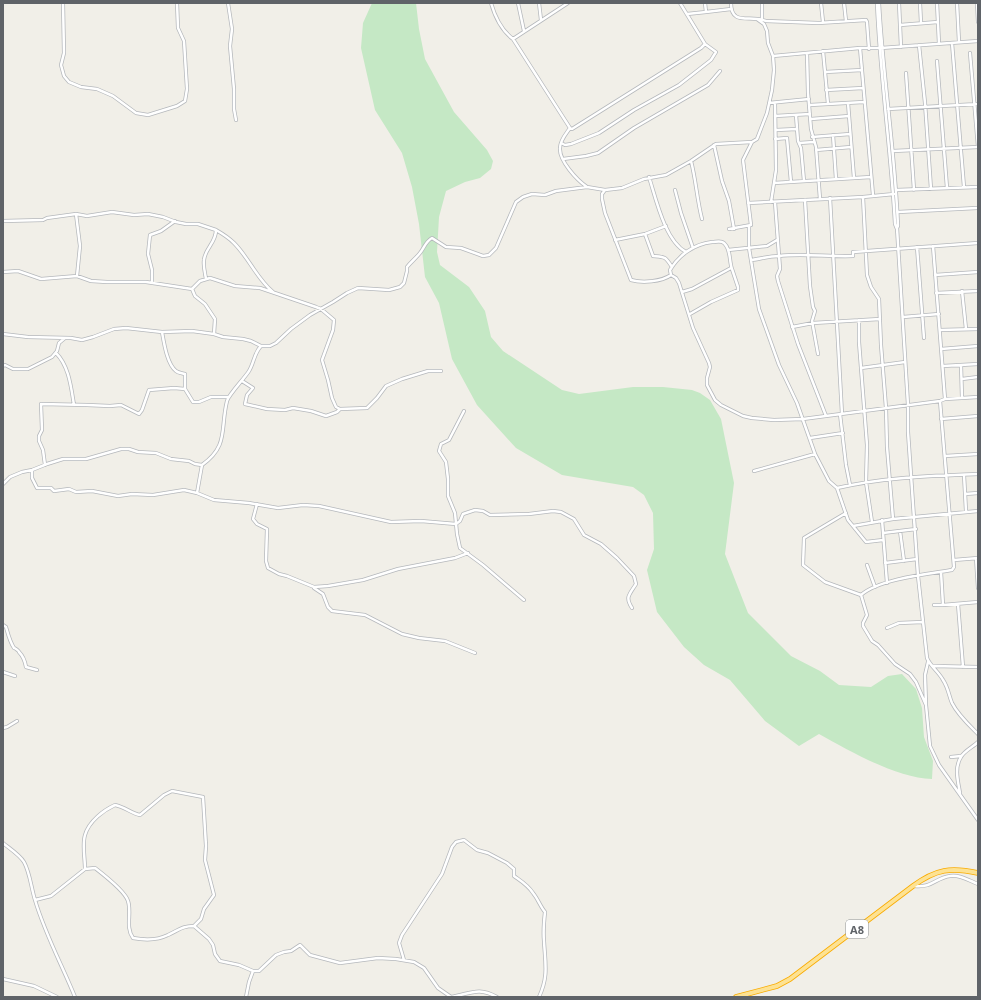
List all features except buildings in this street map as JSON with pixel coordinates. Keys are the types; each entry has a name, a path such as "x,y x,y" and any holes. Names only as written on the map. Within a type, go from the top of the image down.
{"highway":[{"name":"A8","path":"736,997 777,986 790,979 913,886 930,875 945,870 963,870 978,873"}],"street":[{"path":"63,3 64,53 61,65 64,76 69,82 81,87 97,89 113,96 136,113 148,115 177,106 185,101 188,89 184,41 178,28 177,3"},
{"path":"228,3 232,29 230,46 236,120"},
{"path":"491,3 495,15 504,31 513,39 570,128"},
{"path":"518,3 524,31"},
{"path":"539,3 541,20"},
{"path":"513,39 568,3"},
{"path":"561,143 566,145 590,138 634,110 679,85 714,56 716,52 705,44 680,3"},
{"path":"705,3 706,12"},
{"path":"3,334 28,337 65,337 82,340 114,329 126,328 162,332 192,331 214,334 223,337 244,339 261,346 270,346 276,343 299,323 346,293 358,288 389,290 400,287 404,284 407,267 432,238 446,248 461,248 483,256 489,256 496,248 518,199 528,195 545,195 556,191 587,187 605,190 622,188 649,177 666,175 691,161 714,145 752,142 757,139 767,113 774,76 773,56 768,43 768,34 765,23 762,20 757,19 737,18 733,15 731,3"},
{"path":"762,3 762,20"},
{"path":"821,3 823,22"},
{"path":"844,3 846,21"},
{"path":"878,3 880,48 894,194 895,224 897,228 899,248 908,405 908,432 916,529 918,576 928,662 925,675 930,746 940,765 978,820"},
{"path":"899,3 901,47"},
{"path":"920,3 921,23"},
{"path":"937,3 939,44"},
{"path":"957,3 959,42"},
{"path":"977,3 978,22"},
{"path":"687,14 731,9"},
{"path":"757,19 765,23 867,21 869,48"},
{"path":"900,25 938,22"},
{"path":"773,56 860,48 901,47 978,41"},
{"path":"952,43 964,188"},
{"path":"587,187 572,174 560,153 561,143 570,128 572,129 633,92 705,44"},
{"path":"919,45 931,189"},
{"path":"860,48 873,195"},
{"path":"880,48 893,151 898,212 897,228"},
{"path":"823,51 828,104"},
{"path":"807,53 810,120 812,137 816,150 820,199"},
{"path":"893,151 978,147 976,104 970,53"},
{"path":"938,61 947,188"},
{"path":"563,159 598,153 634,128 708,85 720,70"},
{"path":"825,72 862,70"},
{"path":"906,73 914,190"},
{"path":"826,90 863,88"},
{"path":"769,102 774,103 809,99"},
{"path":"810,105 864,102"},
{"path":"774,103 776,170 773,202 780,269 777,278 792,327 826,416"},
{"path":"848,103 854,178"},
{"path":"888,109 976,104"},
{"path":"775,116 810,114"},
{"path":"796,115 804,181"},
{"path":"810,120 849,116"},
{"path":"776,130 797,129"},
{"path":"812,137 850,134"},
{"path":"833,135 836,179"},
{"path":"775,139 787,138 791,182"},
{"path":"752,142 743,160 751,224 749,226 749,248 759,309 778,365 797,403 815,454 829,481 837,488 848,520 866,542 883,540"},
{"path":"799,143 814,142"},
{"path":"714,145 722,181 729,201 734,228"},
{"path":"816,150 852,147"},
{"path":"691,161 696,194 702,219"},
{"path":"649,177 666,226 674,243 687,252"},
{"path":"774,183 871,177"},
{"path":"896,190 978,187"},
{"path":"605,190 602,194 602,202 631,280 649,281 661,279 671,275"},
{"path":"675,190 693,248"},
{"path":"748,203 894,194"},
{"path":"863,197 868,280 879,299 887,446 893,519"},
{"path":"830,198 841,414 846,468 850,485"},
{"path":"805,200 811,296 815,311 813,323 818,354"},
{"path":"898,212 977,208"},
{"path":"3,221 43,220 76,214 87,216 112,212 134,215 148,214 186,224 198,224 216,230 227,236 236,244 264,285 275,294"},
{"path":"76,214 80,246 77,276"},
{"path":"152,283 152,270 148,254 150,235 161,231 175,221"},
{"path":"615,240 645,234 666,226"},
{"path":"729,229 749,226"},
{"path":"206,279 204,259 206,252 216,237 216,230"},
{"path":"645,234 654,256 665,257 672,267"},
{"path":"728,250 768,246 778,240"},
{"path":"690,314 710,302 738,290 728,250 724,243 720,241 706,242 693,248 677,260 670,270 671,275 678,280 695,332 709,363 710,367 707,378 708,388 718,403 743,416 774,420 803,419 940,401 945,399 978,397"},
{"path":"751,260 778,256 853,256 853,252 978,243"},
{"path":"933,246 945,399"},
{"path":"917,247 924,338"},
{"path":"682,292 692,289 732,268"},
{"path":"3,272 18,271 41,278 77,276 91,281 152,283 192,289"},
{"path":"935,275 978,272"},
{"path":"192,289 200,281 210,278 235,286 260,288 321,309 334,320 333,330 322,360 332,398 336,407 340,409"},
{"path":"192,289 195,296 205,304 216,318 214,334"},
{"path":"936,293 978,291"},
{"path":"962,292 966,329"},
{"path":"903,317 939,314"},
{"path":"792,327 813,323 880,319"},
{"path":"859,320 867,451 866,482 872,522"},
{"path":"940,330 978,329"},
{"path":"162,332 164,346 171,365 176,371 185,374 185,389 193,402 199,402 211,397 229,397"},
{"path":"3,366 5,365 13,369 28,369 52,357 56,353 59,343 65,337"},
{"path":"3,484 10,477 45,465 63,460 86,459 121,449 156,453 171,459 189,461 202,465 211,459 218,450 223,432 227,400 249,370 257,350 261,346"},
{"path":"942,349 978,346"},
{"path":"56,353 66,366 74,405"},
{"path":"861,368 905,362"},
{"path":"943,366 978,364"},
{"path":"961,365 962,398"},
{"path":"242,380 253,388 247,395 245,404 267,409 285,410 293,408 311,411 326,416 337,412 340,409 367,408 386,386 402,379 428,371 441,371"},
{"path":"962,379 978,377"},
{"path":"45,465 43,450 39,441 39,436 42,430 41,404 110,406 121,404 139,414 142,410 149,390 174,388 185,389"},
{"path":"860,595 868,589 887,583 953,569 954,560 940,401"},
{"path":"464,411 449,440 442,444 439,451 446,462 448,496 455,513 460,548 513,589 524,600"},
{"path":"941,419 978,416"},
{"path":"810,438 843,433"},
{"path":"754,471 815,454"},
{"path":"944,456 978,454"},
{"path":"197,493 202,465"},
{"path":"32,470 32,478 37,488 51,488 54,490 69,489 76,492 92,491 118,496 132,494 153,495 184,490 197,493 214,500 257,504 278,508 303,505 319,506 391,522 421,521 456,524 460,521 463,514 476,510 483,511 490,515 529,514 553,511 561,512 574,519 584,535 601,544 634,576 636,584 629,595 628,601 632,608"},
{"path":"837,488 890,479 978,474"},
{"path":"964,475 966,511"},
{"path":"965,494 978,493"},
{"path":"257,504 253,519 267,529 266,561 268,568 279,574 314,587 323,594 328,607 332,611 365,615 402,634 419,638 445,641 475,653"},
{"path":"853,526 882,520 978,510"},
{"path":"846,513 804,538 802,562 804,567 813,572 822,581 860,595"},
{"path":"882,520 887,583"},
{"path":"883,533 916,529"},
{"path":"900,531 904,561"},
{"path":"314,587 344,585 398,569 455,558 468,553"},
{"path":"954,560 977,558 978,588"},
{"path":"885,563 917,559"},
{"path":"867,565 876,587"},
{"path":"870,572 874,571"},
{"path":"940,572 943,605"},
{"path":"860,595 867,616 862,622 864,628 872,641 878,645 895,664 910,674 916,682 926,705"},
{"path":"934,605 978,602"},
{"path":"958,604 963,667"},
{"path":"887,628 899,623 923,622"},
{"path":"3,625 6,627 8,636 15,649 18,650 25,661 26,667 37,670"},
{"path":"928,662 933,666 944,682 952,703 960,716 978,734"},
{"path":"933,666 978,667"},
{"path":"3,672 15,676"},
{"path":"3,728 17,721"},
{"path":"951,757 961,756 978,742"},
{"path":"961,756 957,773 961,794"},
{"path":"85,869 85,834 95,819 108,808 115,805 124,807 132,813 140,815 164,795 172,791 204,797 206,846 205,860 214,896 204,909 201,919 194,926"},
{"path":"404,960 399,943 402,935 442,874 452,848 456,842 464,840 477,850 507,863 514,869 514,876 529,888 545,912 544,940 546,965 544,986 539,997"},
{"path":"3,843 23,860 31,882 35,900 52,947 62,964 75,997"},
{"path":"35,900 51,896 85,869 96,868 123,892 128,900 129,927 133,938 142,940 166,936 180,928 194,926 209,939 213,945 215,954 220,961 239,965 253,971 259,971 276,955 291,951 300,945 310,955 340,963 378,958 404,960 414,962 424,968 438,988 451,997 464,995 478,990 497,997"},
{"path":"913,886 922,887 950,876 956,876 978,884"},
{"path":"246,997 253,971"},
{"path":"3,979 34,986 57,997"}],"green space":[{"path":"372,3 416,3 425,59 454,112 487,150 493,161 491,169 480,178 465,182 446,191 439,217 437,252 440,265 469,287 485,311 491,337 503,351 562,390 579,394 633,387 663,387 692,390 700,393 710,400 721,419 734,483 725,554 748,613 791,656 820,671 839,685 871,687 888,676 902,674 916,689 922,708 924,737 933,761 932,779 904,774 889,769 819,734 799,746 765,721 730,680 704,665 684,647 657,612 647,570 654,549 653,513 644,495 633,487 562,475 516,448 477,405 452,359 439,303 425,277 419,224 412,187 402,153 375,110 361,48 363,23"}]}
